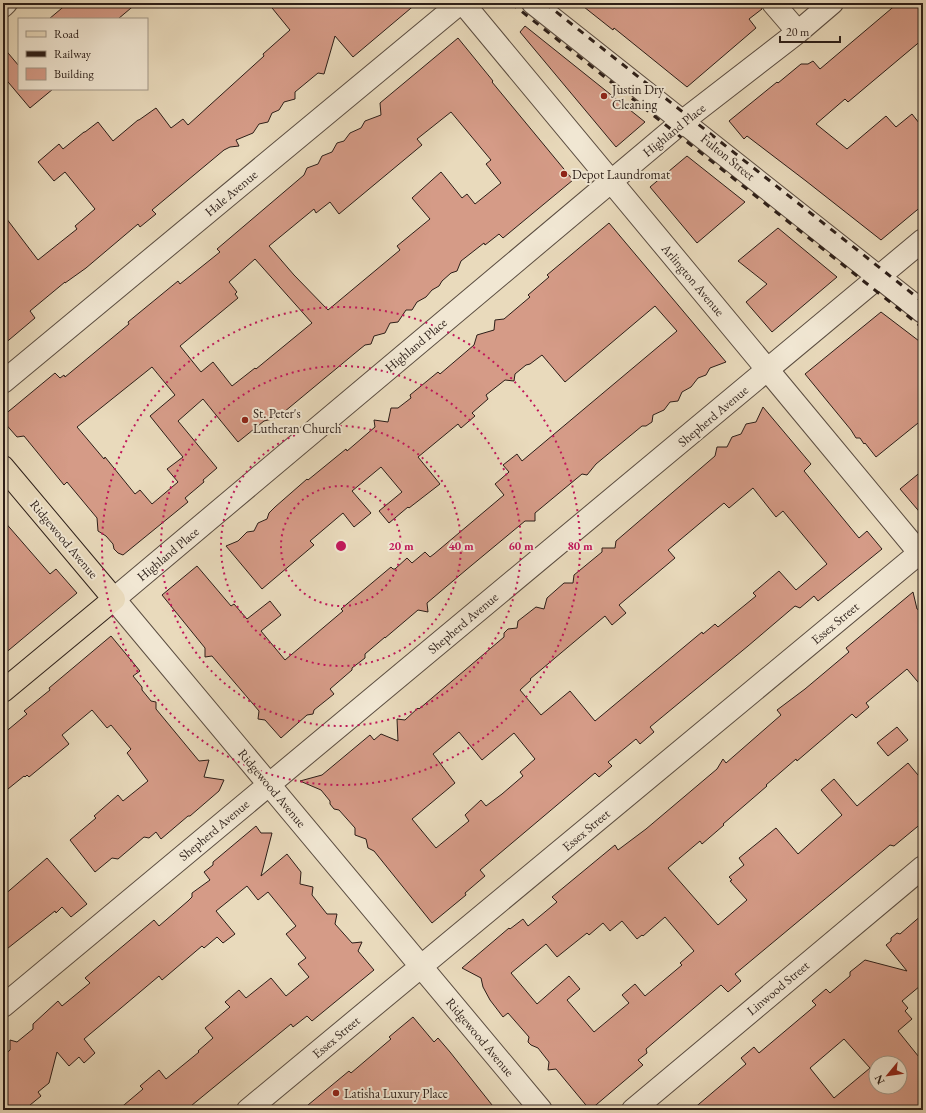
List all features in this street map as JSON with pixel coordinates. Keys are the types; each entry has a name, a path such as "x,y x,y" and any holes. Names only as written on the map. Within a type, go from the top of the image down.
{"main road":[{"name":"Ridgewood Avenue","path":"3,467 114,598"},
{"name":"Highland Place","path":"3,691 114,598"}],"street":[{"path":"3,6 6,3"},
{"name":"Hale Avenue","path":"3,382 460,3"},
{"name":"Arlington Avenue","path":"463,3 922,554"},
{"name":"Fulton Street","path":"533,3 923,312"},
{"path":"773,3 798,32"},
{"name":"Highland Place","path":"114,598 683,121 798,32 832,3"},
{"name":"Shepherd Avenue","path":"3,1006 923,240"},
{"name":"Essex Street","path":"248,1110 922,554"},
{"name":"Ridgewood Avenue","path":"114,598 541,1110"},
{"name":"Linwood Street","path":"633,1110 923,867"}],"building":[{"path":"68,3 137,3 119,18 50,18"},
{"path":"268,3 417,3 353,57 335,36 324,74 318,73 295,92 295,99 284,102 279,110 272,113 268,122 259,124 253,133 236,140 239,146 230,147 224,150 152,210 156,214 140,227 138,224 86,268 65,282 30,311 35,318 3,345 3,214 38,260 77,229 75,226 95,209 65,172 54,181 38,162 59,144 63,149 98,122 113,141 138,120 156,108 171,128 183,119 188,125 264,56 263,54 290,30"},
{"path":"579,3 761,3 762,9 749,19 756,28 687,87 614,28 613,30"},
{"path":"898,3 923,3 923,39 848,102 845,99 816,124 847,149 886,116 896,127 912,114 923,128 923,205 881,240 747,136 744,139 729,121 801,64 808,64 813,61 820,69"},
{"path":"525,26 645,122 616,147 520,32"},
{"path":"458,38 493,81 492,82 573,180 503,238 499,234 485,245 484,243 461,261 457,271 451,273 439,286 432,290 426,297 417,302 412,310 406,310 398,322 390,323 385,333 374,336 371,344 365,345 360,349 284,412 280,417 264,421 238,442 203,399 178,421 217,468 203,480 204,482 185,498 188,502 123,555 118,553 106,536 98,531 97,518 67,482 64,485 24,436 17,437 3,421 3,416 55,373 60,378 64,375 65,377 178,281 180,284 220,252 217,249 304,175 307,168 318,164 322,156 332,152 337,143 344,141 350,133 361,128 365,121 381,115 380,103","holes":["451,112 491,160 486,164 501,183 475,204 467,194 462,198 441,172 412,198 430,219 397,246 400,250 328,310 294,275 269,246 314,209 316,213 330,202 339,214 422,145 417,139","255,259 312,323 256,369 255,368 232,386 213,362 201,372 180,346 238,298 235,294 237,292 229,282","152,367 175,395 150,416 183,457 167,469 178,482 152,504 140,490 135,494 105,457 104,459 77,427"]},
{"path":"3,47 18,65 18,90 52,90 30,108 3,76"},
{"path":"687,156 745,202 697,243 650,187"},
{"path":"609,223 726,362 710,368 706,375 698,378 691,387 682,392 678,401 670,402 664,410 653,415 652,422 646,426 642,426 596,464 587,475 582,474 535,513 535,521 525,521 466,570 427,603 428,612 418,610 385,637 365,654 365,658 330,689 334,694 314,710 313,714 307,715 281,738 265,720 258,719 259,711 212,656 205,657 205,648 162,595 197,566 231,606 234,604 247,619 270,601 281,615 261,631 285,660 343,611 341,609 391,567 395,569 407,558 412,563 425,552 430,557 434,554 504,495 495,484 509,472 503,465 517,454 522,461 677,331 655,306 565,382 542,355 515,374 514,381 505,380 486,395 488,399 472,413 475,416 461,428 458,424 418,457 440,484 389,523 379,511 402,492 381,467 352,491 371,513 354,527 343,513 310,541 314,545 262,589 226,546 238,541 247,532 254,531 258,523 267,519 269,513 275,507 307,479 308,480 346,449 347,451 375,427 374,420 388,422 391,408 398,408 411,398 410,395 438,372 440,374 474,345 477,335 494,330 495,320 504,319 530,297 528,295 549,277 547,275"},
{"path":"778,228 837,277 772,332 746,302 767,284 738,261"},
{"path":"881,312 923,344 923,419 876,457 860,438 856,438 805,374"},
{"path":"763,407 811,464 804,471 859,538 867,531 882,549 818,601 814,596 800,608 795,606 650,727 654,732 640,744 636,739 608,762 612,766 599,777 595,773 480,870 485,876 465,893 466,895 432,923 374,851 368,848 366,839 355,835 355,828 339,810 334,809 330,804 330,801 321,790 300,781 322,775 370,735 374,740 381,734 398,741 397,719 405,720 418,708 419,709 504,637 504,633 508,629 517,628 518,621 536,607 544,609 547,598 564,583 573,583 574,575 602,552 602,548 615,548 616,541 715,456 717,447 727,447 732,437 741,434 746,424 756,422","holes":["753,488 776,517 783,511 827,564 796,590 779,571 753,593 756,596 718,627 715,624 703,634 702,632 595,721 570,691 541,715 520,690 531,680 530,679 605,616 612,625 626,613 619,605 675,558 668,550 724,503 729,508","459,732 482,760 514,733 535,759 520,772 523,776 502,794 486,806 481,800 465,815 469,821 436,848 412,819 455,783 433,754"]},
{"path":"923,470 923,516 900,489"},
{"path":"3,520 50,574 56,569 77,593 3,655"},
{"path":"913,592 917,609 923,612 923,688 907,669 866,703 869,707 856,718 852,714 797,761 796,759 766,785 767,786 702,844 700,841 668,868 718,925 747,900 730,881 732,880 729,877 744,865 739,858 776,828 798,854 842,815 821,790 834,779 857,806 908,763 923,781 923,822 894,846 890,845 735,974 741,981 728,992 721,985 646,1049 647,1053 638,1060 643,1065 590,1110 556,1069 548,1070 549,1062 538,1048 528,1042 529,1037 508,1013 503,1017 490,1000 483,987 481,978 462,968 509,928 510,929 523,919 528,926 557,902 552,897 615,845 618,850 646,829 717,769 723,759 726,763 781,715 777,710 805,689 849,652 846,648","holes":["665,917 694,951 680,963 682,965 645,996 635,984 622,995 629,1003 594,1032 567,1000 580,989 569,976 537,1004 511,973 546,944 557,957 587,933 589,935 603,923 610,931 622,921 637,939 642,935 643,936"]},
{"path":"111,636 140,671 133,676 151,701 156,702 156,709 199,761 209,760 204,777 224,780 219,791 161,839 156,832 149,838 144,837 118,859 112,858 95,872 70,840 96,818 94,816 118,795 123,801 148,781 127,753 131,749 111,725 107,728 92,710 62,735 69,744 29,777 27,775 25,777 24,776 3,793 3,734 27,714 24,711 50,690 49,688"},
{"path":"897,727 908,740 888,756 877,743"},
{"path":"256,826 261,833 272,833 261,876 287,854 301,872 300,884 313,887 312,895 327,914 337,914 335,924 352,943 362,942 358,951 374,970 312,1021 307,1016 293,1027 291,1024 186,1110 118,1110 143,1089 140,1086 159,1070 166,1079 199,1052 198,1051 213,1038 205,1028 230,1007 225,1002 239,990 246,998 271,978 286,996 309,977 298,964 306,958 286,934 296,926 268,892 258,900 247,886 216,911 235,934 223,943 217,937 204,948 202,946 162,980 159,976 84,1039 95,1053 84,1063 79,1057 69,1066 57,1052 49,1083 38,1092 41,1096 24,1110 3,1110 3,1056 10,1050 10,1040 17,1042 33,1029 33,1024 58,1001 62,1006 90,983 85,978 154,920 159,926 188,901 192,897 192,893 210,880 204,872 213,865 213,862"},
{"path":"47,858 87,904 71,917 62,907 56,913 55,911 3,952 3,896"},
{"path":"923,914 923,990 920,986 902,1001 908,1008 905,1011 912,1019 898,1031 923,1062 923,1110 692,1110 746,1064 741,1058 754,1047 759,1053 816,1005 812,1001 826,989 830,993 850,976 850,972 865,960 907,971 886,945 897,933 900,934","holes":["844,1039 868,1066 868,1055 908,1055 908,1095 868,1095 868,1070 834,1098 810,1068"]},
{"path":"413,1017 434,1042 438,1038 496,1110 302,1110 349,1071 351,1073 391,1039 389,1037"}],"railway":[{"path":"511,3 923,328"},
{"path":"545,3 923,302"}],"place":[{"name":"Justin Dry Cleaning","path":"604,96"},
{"name":"Depot Laundromat","path":"564,174"},
{"name":"St. Peter's Lutheran Church","path":"245,420"},
{"name":"Latisha Luxury Place","path":"336,1093"}]}
